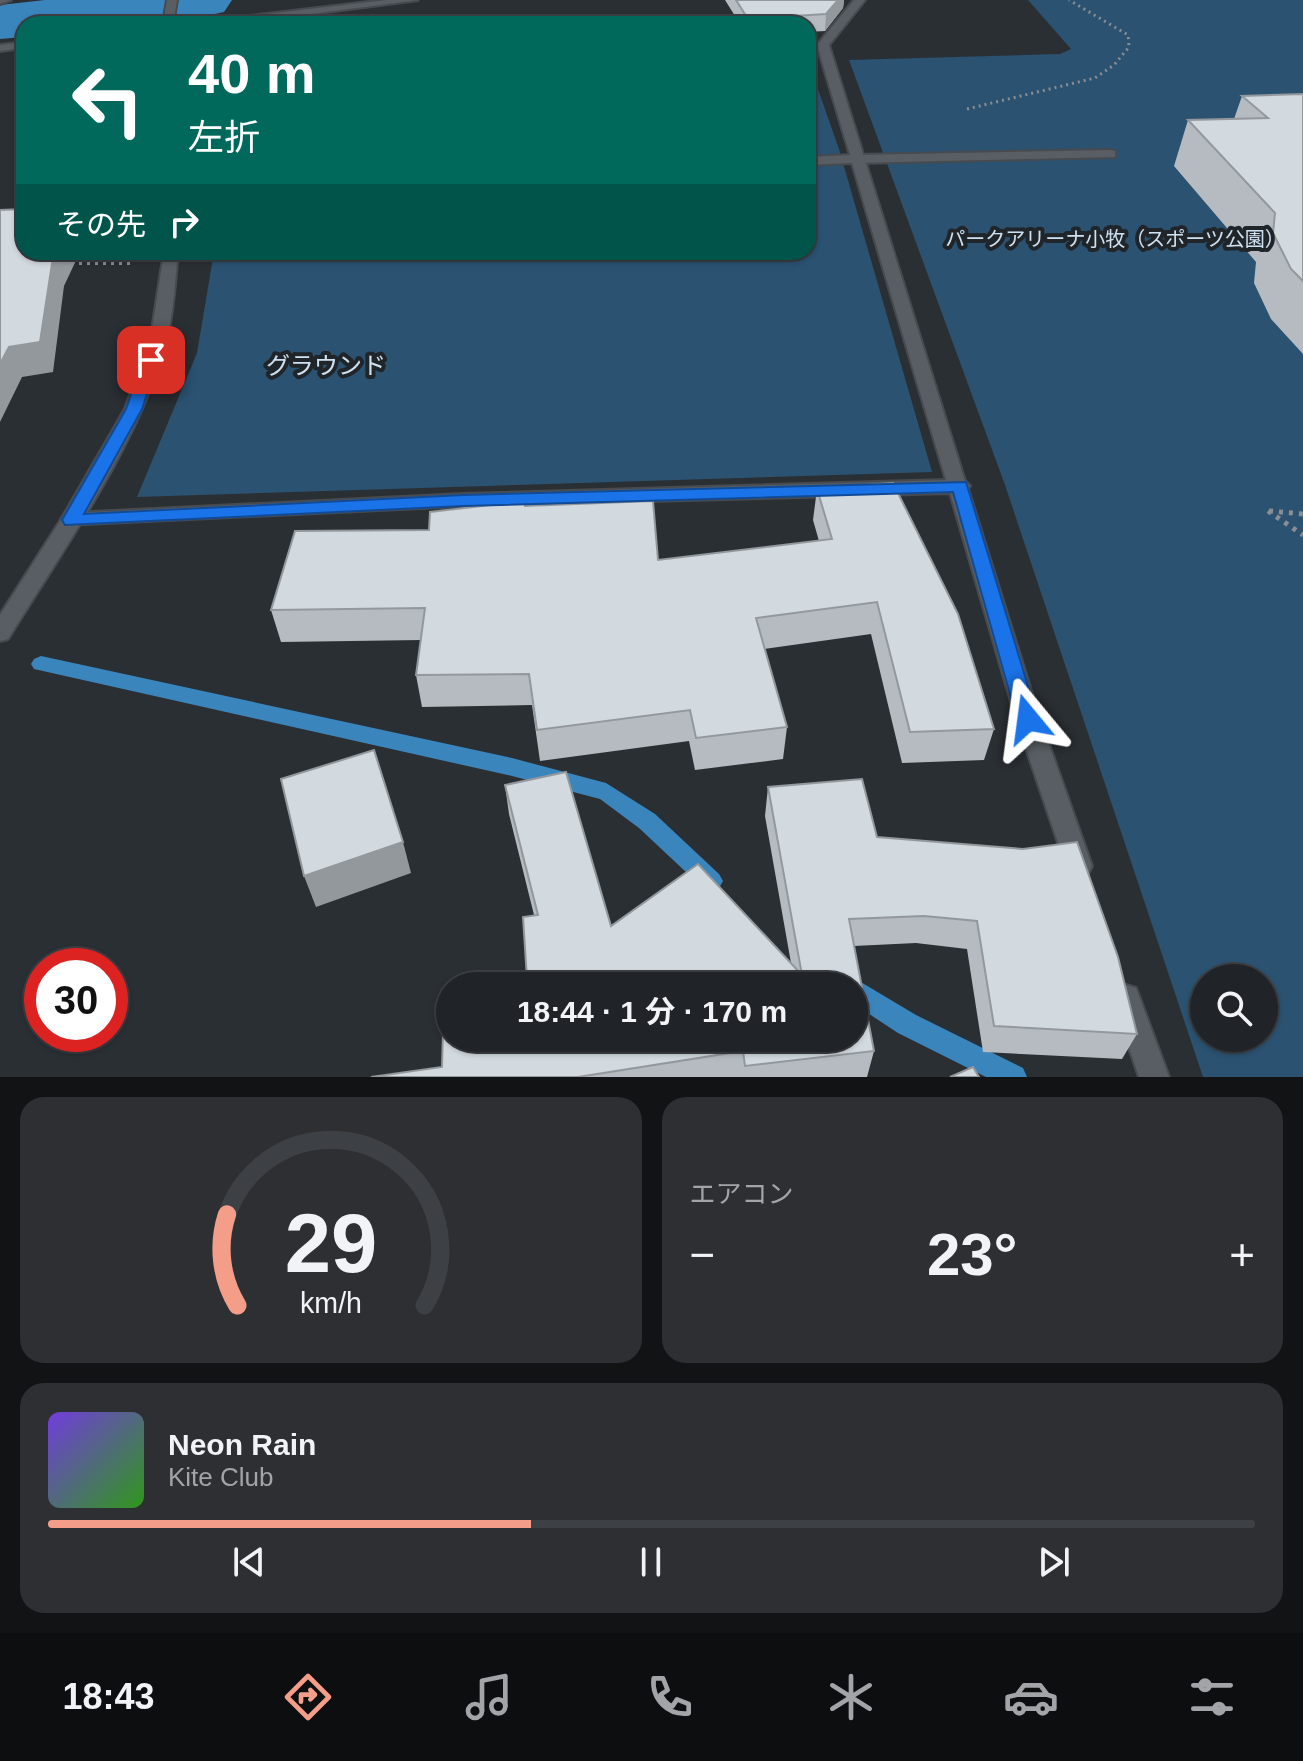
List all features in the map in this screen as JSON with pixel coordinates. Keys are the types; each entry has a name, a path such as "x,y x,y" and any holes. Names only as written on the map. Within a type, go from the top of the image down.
{"street":[{"path":"0,1 6,0"},
{"path":"276,16 413,0"},
{"path":"860,0 845,14 823,45 960,486 1028,719 1085,883"},
{"path":"816,161 1110,154"},
{"path":"3,622 71,520 134,409 159,336 170,260"},
{"path":"71,520 463,500 960,486"},
{"path":"1117,973 1154,1077"}],"path":[{"path":"967,109 1095,78 1114,65 1129,47 1128,35 1069,0"},
{"path":"62,263 116,260"},
{"path":"1303,514 1268,511 1303,535"}],"green space":[{"name":"パークアリーナ小牧（スポーツ公園）","path":"1028,0 1303,0 1303,1077 1203,1077 1195,1052 1278,1052 1278,964 1190,964 1190,1038 1005,485 849,60 1060,54 1071,49"},
{"name":"グラウンド","path":"816,84 839,149 932,472 137,497 197,353 213,260 816,260"}],"building":[{"path":"736,0 838,0 826,14 746,16"},
{"path":"1303,94 1303,281 1291,269 1273,233 1275,213 1188,120 1268,118 1242,96"},
{"path":"16,209 16,260 53,260 40,342 9,347 0,364 0,210"},
{"path":"893,483 958,614 994,729 910,732 877,602 756,618 787,727 696,738 690,710 537,730 529,674 416,675 425,608 271,610 295,531 429,530 430,512 524,501 525,506 653,501 658,560 832,539 817,489"},
{"path":"374,750 403,842 304,876 281,779"},
{"path":"566,772 611,926 698,864 799,972 527,972 523,917 538,915 505,785"},
{"path":"862,779 877,837 1023,849 1077,842 1118,957 1137,1034 994,1026 977,921 924,916 849,919 859,972 801,972 768,787"},
{"path":"868,1019 874,1051 868,1052"},
{"path":"442,1052 737,1052 578,1077 371,1077 442,1067"},
{"path":"743,1052 865,1052 745,1066"},
{"path":"973,1067 979,1077 950,1077"}],"waterway":[{"path":"56,16 204,0"},
{"path":"0,22 16,20"},
{"path":"41,664 512,767 606,792 647,821 711,881"},
{"path":"868,999 907,1024 1014,1077"}],"route":[{"path":"151,360 134,409 71,520 463,500 960,486 1028,719"}]}
